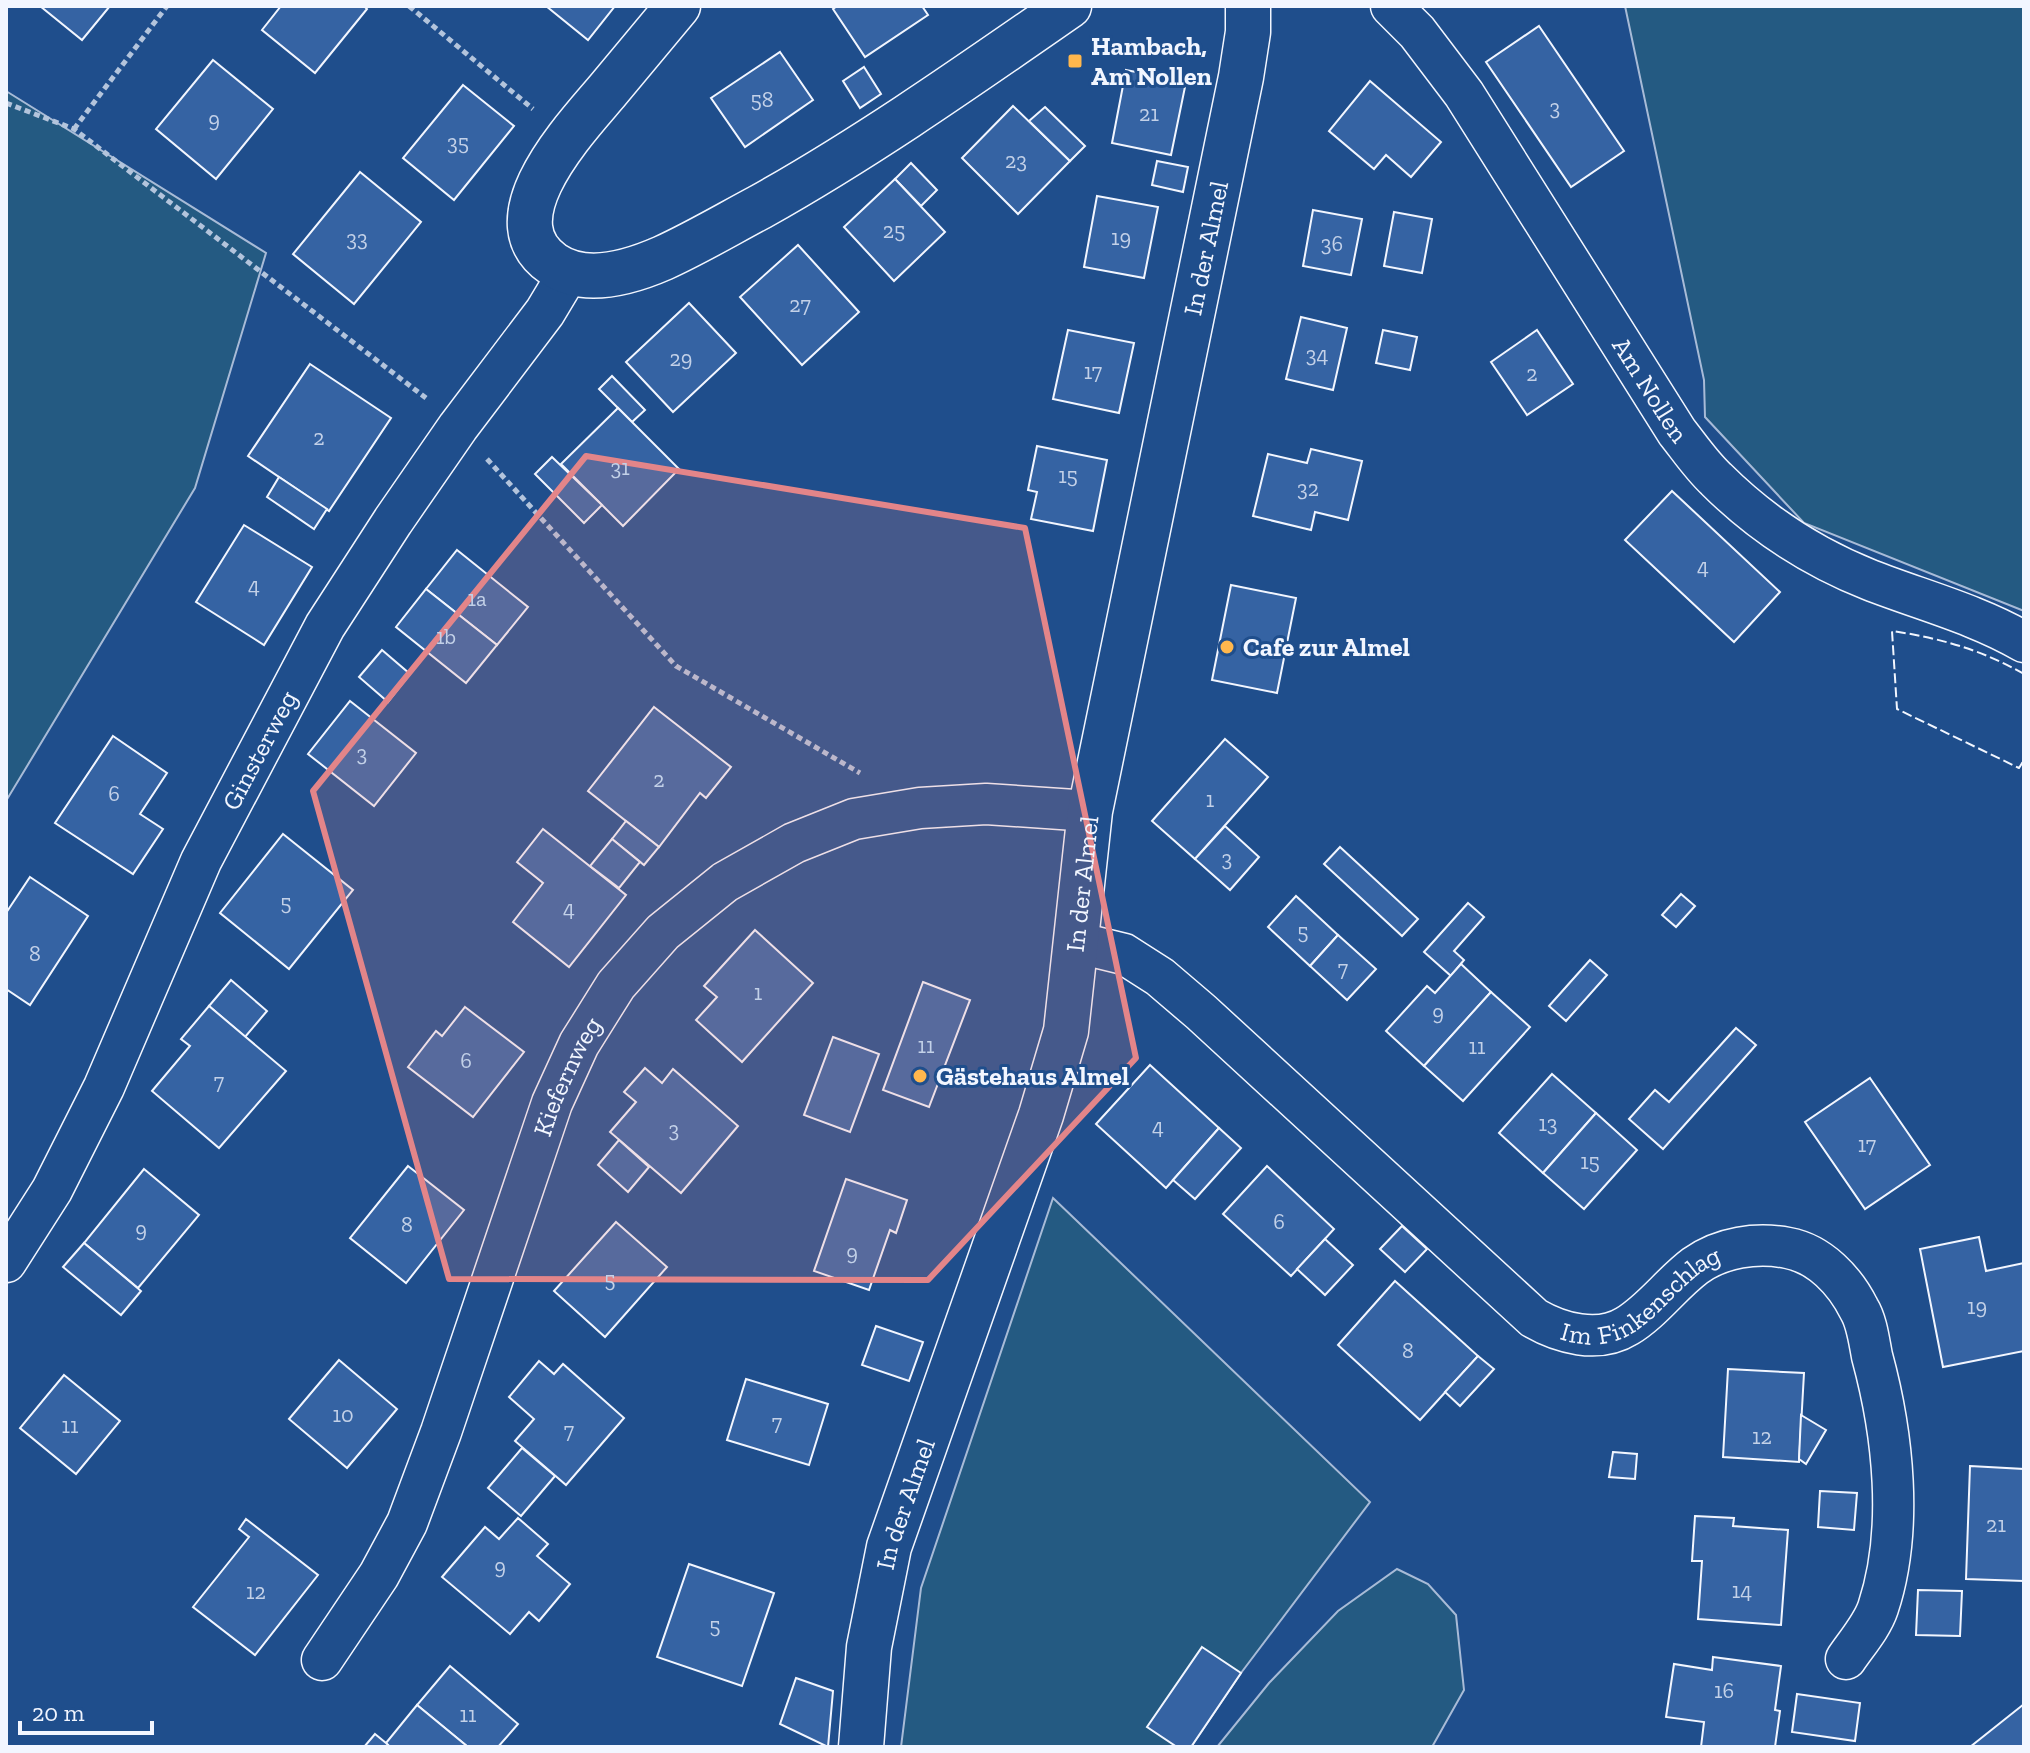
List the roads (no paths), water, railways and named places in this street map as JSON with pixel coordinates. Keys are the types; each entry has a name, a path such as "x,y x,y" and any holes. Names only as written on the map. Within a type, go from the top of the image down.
{"street":[{"path":"678,6 568,137 538,184 531,214 534,240 540,251 554,264 569,272 591,276 626,270 662,258 736,220 815,176 1069,6"},
{"name":"In der Almel","path":"861,1747 869,1647 889,1547 1041,1115 1066,1031 1090,811 1241,77 1248,32 1248,6"},
{"name":"Am Nollen","path":"1391,6 1417,32 1464,94 1677,432 1714,478 1756,516 1811,552 1868,579 1978,619 2024,642"},
{"name":"Ginsterweg","path":"6,1262 52,1190 72,1151 104,1087 201,861 325,626 458,427 545,312 569,272"},
{"name":"Kiefernweg","path":"322,1660 379,1575 407,1523 446,1418 552,1103 579,1044 616,985 663,932 725,882 794,843 854,819 920,808 986,804 1090,811"},
{"name":"Im Finkenschlag","path":"1075,942 1124,954 1160,977 1534,1318 1548,1326 1564,1332 1590,1335 1626,1327 1696,1266 1714,1256 1753,1244 1790,1248 1816,1259 1843,1281 1861,1312 1879,1381 1891,1450 1893,1511 1888,1568 1877,1611 1846,1659"}],"place":[{"name":"Hambach, Am Nollen","path":"1075,61"},
{"name":"Cafe zur Almel","path":"1227,647"},
{"name":"Gästehaus Almel","path":"920,1076"}]}
